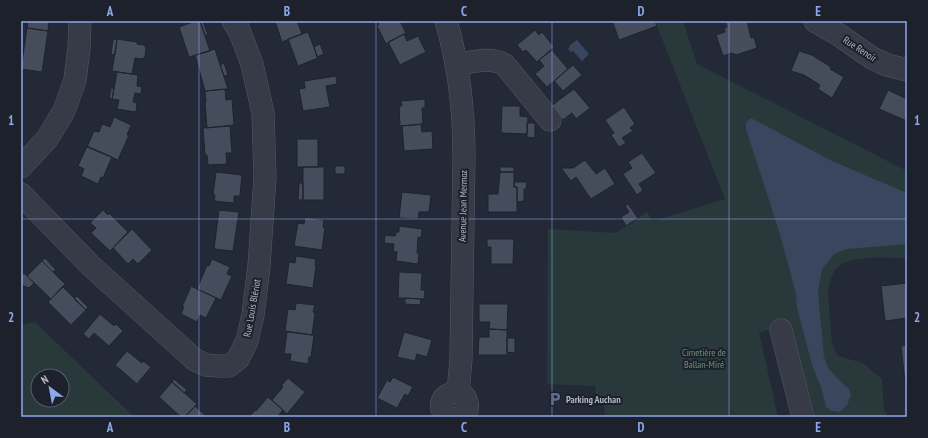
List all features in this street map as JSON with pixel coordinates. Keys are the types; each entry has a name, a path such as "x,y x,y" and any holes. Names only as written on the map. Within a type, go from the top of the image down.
{"street":[{"path":"21,167 47,139 64,111 75,80 79,48 80,21"},
{"name":"Rue Louis Blériot","path":"21,194 64,240 186,353 195,360 206,365 230,366 238,359 247,341 253,315 259,266 265,177 263,113 252,64 239,30 233,21"},
{"name":"Avenue Jean Mermoz","path":"446,21 456,65 464,123 461,359 458,393 450,393 442,402 442,410 450,417"},
{"name":"Rue Renoir","path":"815,21 839,35 872,58 887,65 907,70"},
{"path":"456,65 490,60 498,61 505,65 550,120"},
{"path":"781,330 803,417"}],"green space":[{"name":"Cimetière de Ballan-Miré","path":"655,21 683,21 697,64 907,171 907,258 869,258 849,261 842,264 832,275 828,295 832,344 838,356 863,363 882,379 884,409 887,417 815,417 788,323 759,333 778,417 605,417 604,404 597,404 595,386 547,384 548,229 616,233 647,212 653,221 725,199"},
{"path":"35,322 134,417 21,417 21,325"}],"water":[{"path":"577,40 589,54 582,61 573,51 571,52 568,49 570,47 569,46"},
{"path":"751,118 832,161 907,193 907,244 847,249 834,254 822,269 818,292 824,357 828,368 849,389 851,395 847,405 840,412 832,411 826,407 821,387 813,368 780,234 746,129 746,122"}],"building":[{"path":"28,21 49,21 48,31 27,28"},
{"path":"200,21 210,51 189,57 179,27"},
{"path":"200,21 203,21 208,35 205,35"},
{"path":"275,21 297,21 302,34 282,42"},
{"path":"378,21 400,21 406,33 386,44 377,26 379,24"},
{"path":"617,21 655,21 657,26 619,40 613,23"},
{"path":"725,21 747,21 751,38 754,37 757,48 736,55 732,53 723,56 716,35 725,32 724,28 727,27"},
{"path":"27,28 48,31 42,72 21,69"},
{"path":"535,30 539,35 542,32 554,47 537,62 526,50 523,52 517,45"},
{"path":"308,32 318,58 298,66 288,39"},
{"path":"404,34 407,41 418,36 426,52 400,65 388,42"},
{"path":"113,39 117,39 115,55 111,54"},
{"path":"117,39 137,42 137,44 144,45 146,48 145,57 142,59 135,58 132,74 112,71"},
{"path":"320,44 324,54 317,57 314,47"},
{"path":"215,49 228,89 205,91 195,55"},
{"path":"552,50 568,69 547,87 535,74 544,66 539,60"},
{"path":"799,51 812,55 831,67 830,69 844,77 832,98 818,89 820,85 804,75 791,71"},
{"path":"224,63 228,75 224,76 220,65"},
{"path":"573,65 582,75 563,91 554,81"},
{"path":"117,72 138,75 137,86 142,87 141,94 135,93 133,102 137,103 136,112 117,109 119,100 112,99"},
{"path":"336,76 337,84 326,86 330,107 303,111 299,89 305,88 304,81"},
{"path":"111,88 114,88 112,99 109,99"},
{"path":"225,89 226,100 232,99 234,125 207,128 205,91"},
{"path":"574,89 590,108 576,119 572,113 563,120 551,106"},
{"path":"888,90 907,99 907,121 879,109"},
{"path":"425,99 425,108 422,108 423,124 400,126 399,106 402,106 401,101"},
{"path":"502,106 520,106 520,116 528,117 527,134 501,133"},
{"path":"624,107 635,124 630,128 633,131 622,138 626,143 619,147 611,135 614,133 605,120"},
{"path":"114,117 131,125 127,135 129,135 118,160 87,147 94,131 99,132 102,124 110,127"},
{"path":"527,123 535,123 535,138 527,137"},
{"path":"423,124 424,125 421,125 422,132 432,131 433,149 404,151 402,126"},
{"path":"230,126 232,153 226,153 227,164 208,165 207,155 205,155 203,128"},
{"path":"297,139 318,139 318,167 297,167"},
{"path":"87,146 112,157 103,178 101,177 98,184 81,176 84,169 78,166"},
{"path":"642,153 656,173 639,184 643,190 637,195 623,174 632,168 628,162"},
{"path":"585,160 596,174 605,168 615,184 591,199 576,177 571,181 561,168 573,168"},
{"path":"335,166 345,166 345,174 335,174"},
{"path":"303,167 324,167 324,200 303,200"},
{"path":"500,167 514,167 514,172 500,172"},
{"path":"216,172 242,175 240,196 234,196 234,203 214,201 215,195 213,194"},
{"path":"500,172 514,172 514,187 517,187 517,212 488,212 488,194 498,194"},
{"path":"514,182 527,182 526,189 524,189 524,201 517,202 517,187 514,187"},
{"path":"299,183 303,183 303,200 298,200"},
{"path":"402,192 431,195 429,212 419,212 418,219 399,218"},
{"path":"628,204 638,218 626,226 621,217 629,212 625,206"},
{"path":"103,210 108,215 109,213 128,232 110,251 91,233 96,228 90,223"},
{"path":"219,210 239,212 233,251 214,249"},
{"path":"305,217 324,220 323,227 325,228 322,250 294,246 298,223 304,224"},
{"path":"399,226 422,229 421,238 418,237 418,264 396,261 397,252 393,251 394,244 384,243 385,235 395,236 396,232 399,232"},
{"path":"132,229 152,250 138,264 133,259 128,264 113,248"},
{"path":"487,239 514,239 513,264 491,264 491,247 487,247"},
{"path":"296,256 316,259 313,288 286,284 289,262 295,263"},
{"path":"45,258 56,270 53,272 42,261"},
{"path":"212,259 230,267 227,274 232,276 221,300 197,289 207,265 209,266"},
{"path":"42,261 65,284 51,299 27,276"},
{"path":"399,272 422,273 421,290 425,290 424,299 398,298"},
{"path":"24,273 34,283 29,288 21,283 21,276"},
{"path":"907,283 907,318 885,321 881,286"},
{"path":"191,286 216,298 206,318 200,315 197,322 181,314 184,307 182,307"},
{"path":"63,287 86,310 71,325 48,302"},
{"path":"77,296 88,307 86,310 74,299"},
{"path":"405,298 421,299 420,305 405,304"},
{"path":"296,303 315,305 313,312 315,313 312,335 285,331 288,309 295,310"},
{"path":"479,304 508,304 507,330 489,329 490,322 479,322"},
{"path":"100,314 114,326 116,324 123,331 109,346 94,333 89,339 83,334"},
{"path":"489,329 507,330 507,355 478,355 479,337 489,337"},
{"path":"287,332 314,335 311,357 309,357 308,364 290,361 291,354 284,354"},
{"path":"404,332 432,340 427,357 417,354 415,361 397,357"},
{"path":"507,338 515,338 515,353 507,352"},
{"path":"907,345 907,391 906,391 901,346"},
{"path":"127,351 142,363 143,361 151,367 137,384 115,365"},
{"path":"393,377 413,387 408,396 405,394 397,408 377,398 387,380 390,382"},
{"path":"288,378 305,392 287,414 272,400 283,387 281,386"},
{"path":"174,379 187,390 184,393 172,382"},
{"path":"172,382 197,404 185,417 181,417 159,397"},
{"path":"268,397 283,410 277,417 249,417 255,410 256,411"},
{"path":"195,406 206,416 208,417 185,417"}],"place":[{"name":"Parking Auchan","path":"555,399"}]}
